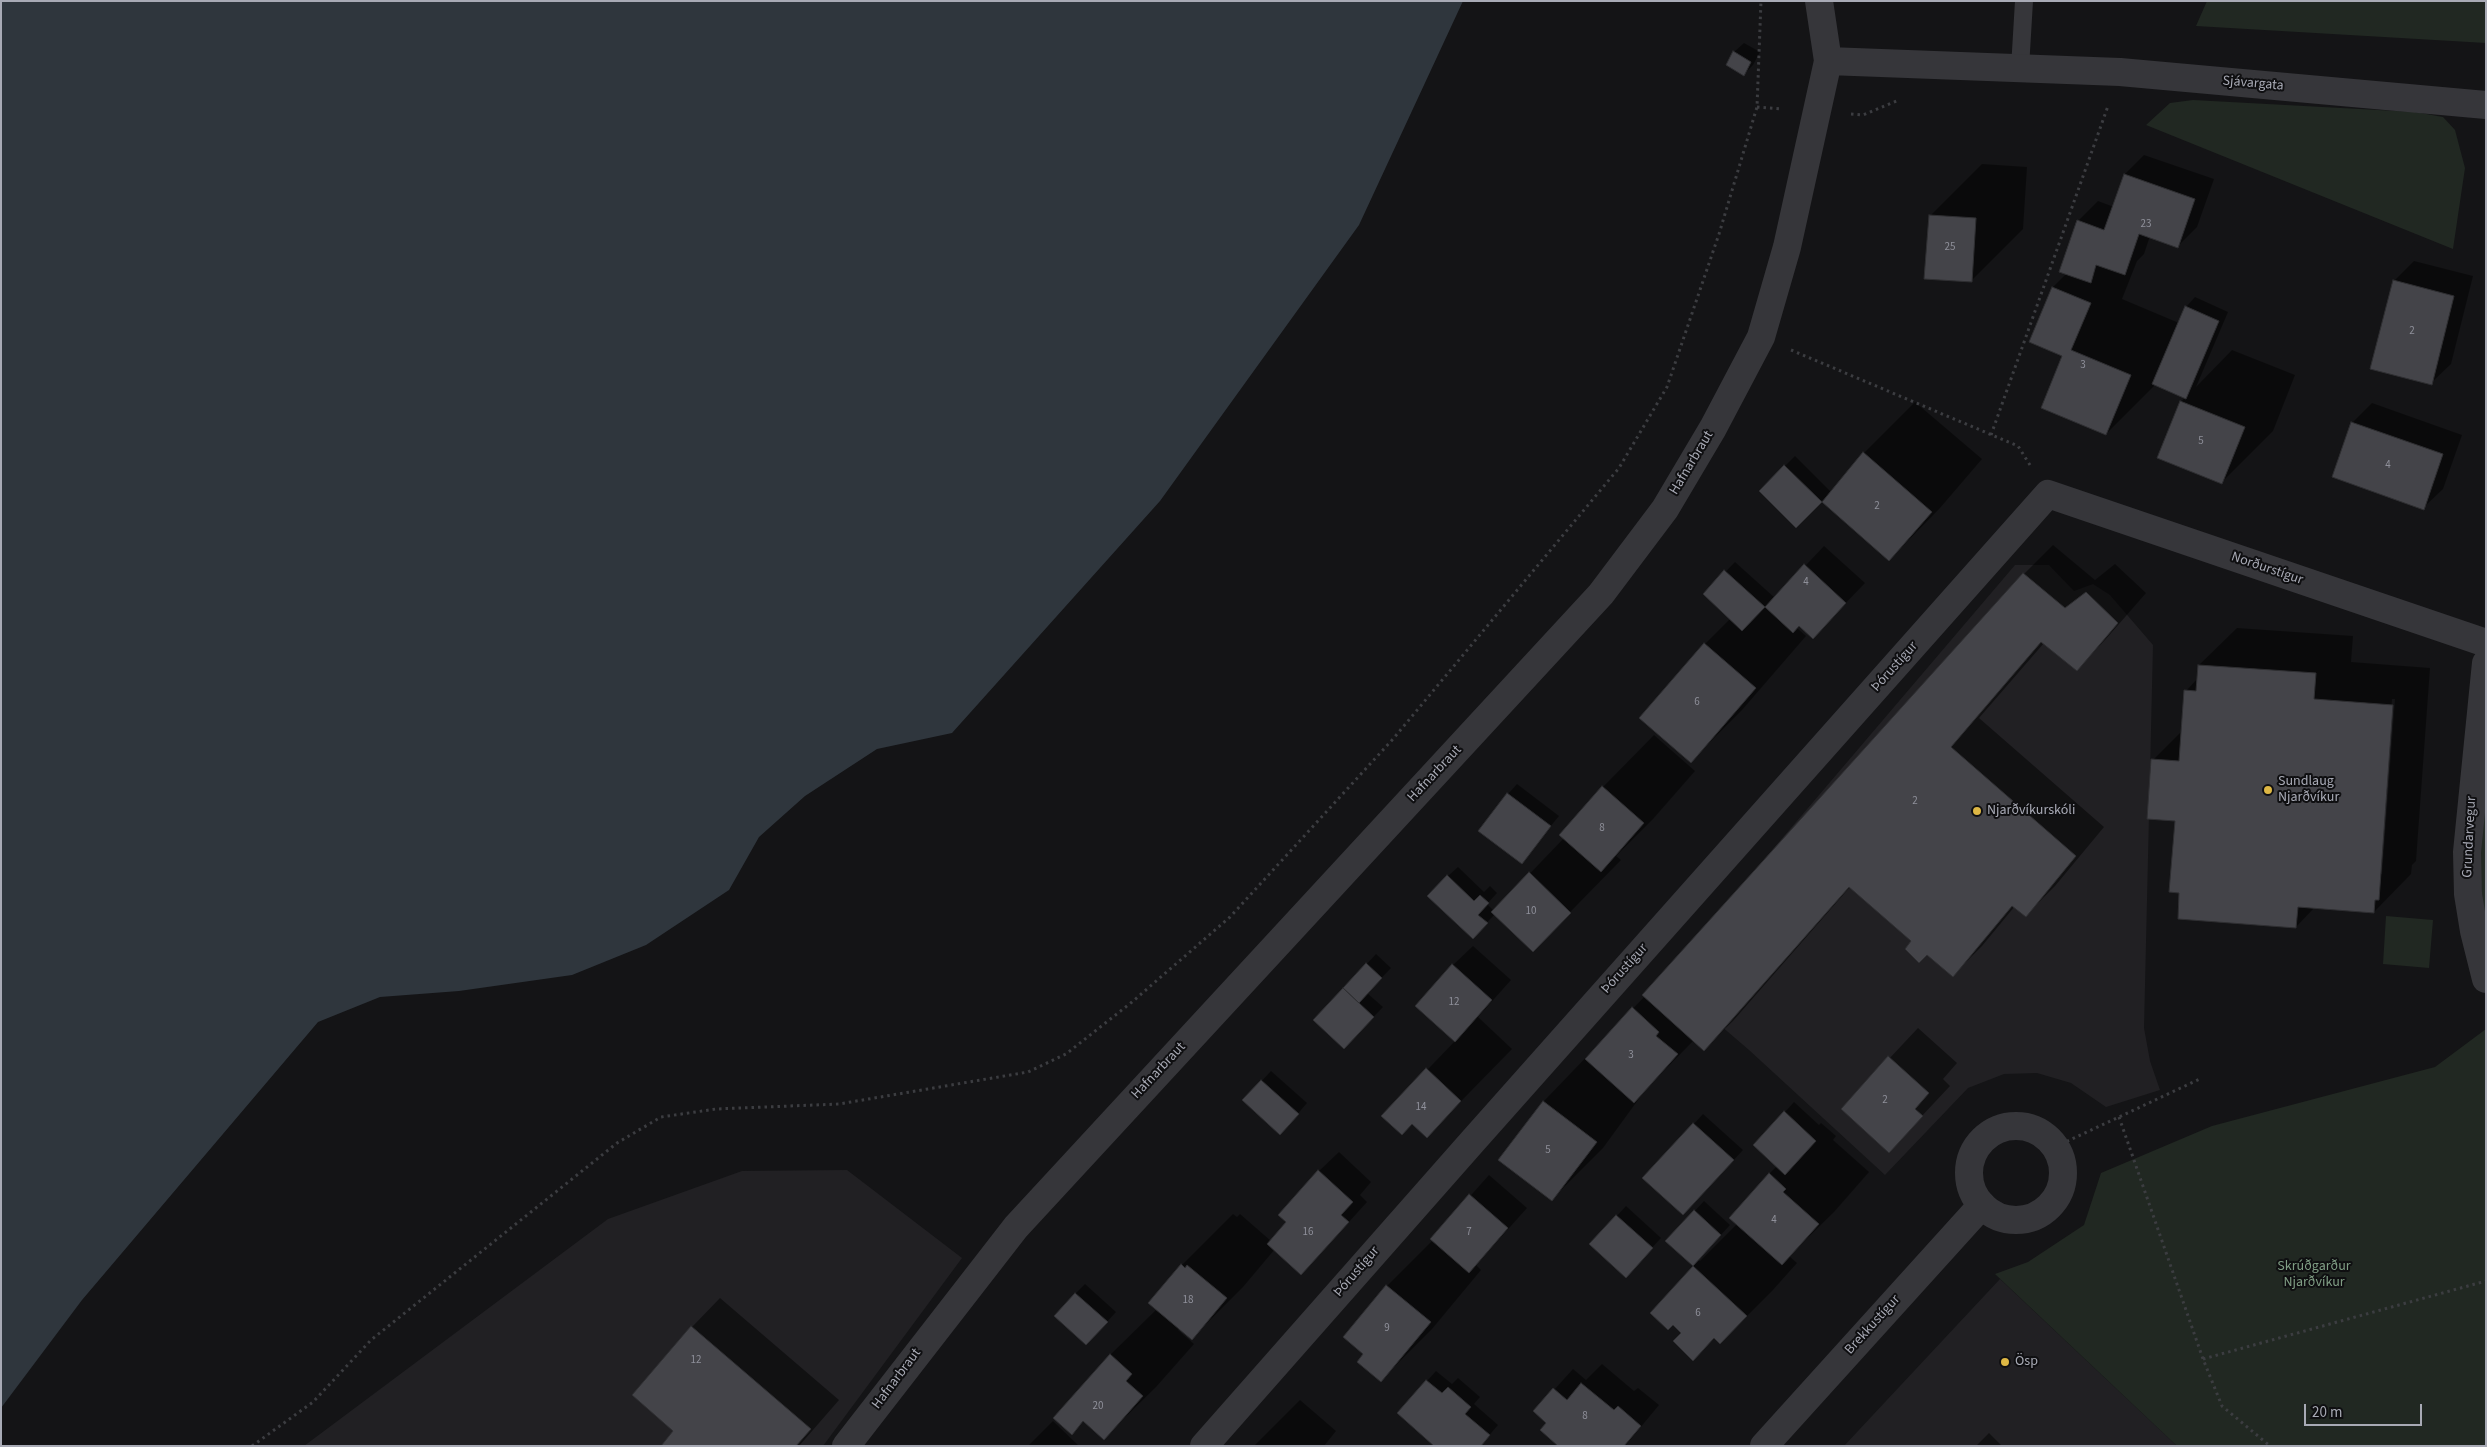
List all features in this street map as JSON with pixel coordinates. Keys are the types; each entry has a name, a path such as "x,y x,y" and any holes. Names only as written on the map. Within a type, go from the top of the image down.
{"street":[{"name":"Hafnarbraut","path":"846,1446 1016,1226 1601,594 1665,509 1713,428 1760,337 1787,248 1828,61 1819,1"},
{"name":"Sjávargata","path":"1828,61 2120,72 2486,106"},
{"name":"Norðurstígur","path":"2048,494 2486,643"},
{"name":"Þórustígur","path":"1204,1446 2048,494"},
{"name":"Grundarvegur","path":"2486,663 2467,852 2468,894 2472,922 2486,979"},
{"path":"2013,1126 2029,1128 2043,1135 2055,1147 2062,1162 2062,1178 2058,1194 2048,1207 2035,1216 2019,1220 2003,1218 1988,1211 1982,1205 1970,1184 1969,1168 1974,1152 1983,1139 1997,1130 2013,1126"},
{"name":"Brekkustígur","path":"1764,1446 1982,1205"}],"lane":[{"path":"2020,68 2024,1"}],"path":[{"path":"252,1446 312,1402 371,1340 617,1143 661,1117 716,1109 839,1104 1028,1072 1066,1054 1132,1002 1230,917 1393,739 1619,468 1667,387 1719,234 1757,107 1762,1"},
{"path":"1991,435 2120,72"},
{"path":"1760,337 2018,446 2048,494"},
{"path":"2055,1147 2202,1078"},
{"path":"2119,1117 2203,1359 2222,1406 2270,1446"},
{"path":"2203,1359 2486,1281"}],"shaded area":[{"path":"1,1 1463,1 1359,225 1160,501 952,733 877,749 805,796 759,837 729,890 646,945 572,975 459,991 380,997 318,1022 82,1300 1,1408"},
{"name":"Njarðvíkurskóli","path":"2015,565 2049,565 2074,591 2093,584 2110,595 2153,645 2144,1028 2150,1061 2160,1090 2106,1107 2071,1083 2037,1073 2004,1074 1968,1088 1885,1175 1749,1050 1664,977"},
{"path":"847,1170 962,1258 823,1446 304,1446 608,1219 742,1171"},
{"name":"Ösp","path":"2000,1279 2177,1446 1844,1446"}],"green space":[{"path":"2207,1 2486,1 2486,43 2196,26"},
{"path":"2193,100 2415,112 2443,117 2455,130 2465,168 2453,249 2146,125 2170,103"},
{"path":"2486,756 2486,936 2474,808"},
{"path":"2386,916 2433,920 2429,968 2383,964"},
{"name":"Skrúðgarður Njarðvíkur","path":"2486,1029 2486,1446 2177,1446 1995,1274 2028,1262 2084,1225 2101,1173 2212,1126 2435,1067"}],"building":[{"path":"1733,51 1751,62 1744,76 1726,65"},
{"path":"2124,174 2195,199 2178,248 2139,234 2125,275 2096,265 2091,283 2059,272 2077,220 2104,230"},
{"path":"1929,215 1976,218 1972,282 1924,279"},
{"path":"2393,280 2454,296 2432,385 2370,369"},
{"path":"2052,287 2091,303 2071,350 2131,375 2106,435 2041,408 2062,356 2029,342"},
{"path":"2185,306 2219,321 2186,399 2152,384"},
{"path":"2180,401 2245,427 2222,484 2157,458"},
{"path":"2351,422 2443,454 2424,510 2332,477"},
{"path":"1863,452 1932,512 1889,561 1822,502"},
{"path":"1784,465 1822,502 1796,528 1759,491"},
{"path":"1804,564 1846,603 1813,639 1799,626 1793,633 1765,607"},
{"path":"1724,570 1765,607 1742,631 1703,594"},
{"path":"2023,573 2065,608 2086,592 2118,623 2077,671 2041,642 1951,747 2076,856 2026,917 2012,906 1953,977 1927,955 1919,963 1905,949 1911,941 1849,887 1704,1051 1642,995"},
{"path":"1704,643 1756,688 1691,763 1639,718"},
{"name":"Sundlaug Njarðvíkur","path":"2198,665 2316,673 2314,699 2393,705 2379,900 2375,900 2374,913 2298,907 2296,928 2178,919 2179,893 2169,892 2175,821 2147,819 2151,759 2179,761 2184,690 2196,691"},
{"path":"1602,786 1644,823 1601,872 1559,835"},
{"path":"1507,793 1551,826 1522,864 1478,831"},
{"path":"1529,872 1571,913 1533,952 1491,912"},
{"path":"1447,875 1474,901 1480,895 1489,903 1478,915 1488,923 1473,939 1427,896"},
{"path":"1366,963 1382,978 1359,1003 1343,988"},
{"path":"1452,964 1492,1000 1455,1042 1415,1006"},
{"path":"1343,988 1374,1017 1344,1049 1313,1020"},
{"path":"1632,1007 1659,1032 1656,1036 1678,1054 1634,1103 1585,1059"},
{"path":"1888,1056 1929,1093 1915,1109 1923,1116 1889,1153 1841,1109"},
{"path":"1426,1068 1461,1101 1427,1138 1412,1124 1402,1135 1381,1116"},
{"path":"1261,1080 1299,1114 1280,1135 1242,1100"},
{"path":"1543,1101 1597,1142 1552,1201 1498,1160"},
{"path":"1784,1111 1816,1141 1785,1175 1753,1145"},
{"path":"1693,1123 1734,1160 1683,1215 1642,1178"},
{"path":"1318,1170 1353,1202 1341,1215 1349,1222 1301,1275 1267,1244 1286,1222 1278,1215"},
{"path":"1769,1173 1786,1189 1783,1192 1819,1224 1782,1265 1729,1218"},
{"path":"1469,1194 1508,1228 1469,1273 1430,1239"},
{"path":"1694,1210 1721,1235 1693,1266 1665,1241"},
{"path":"1616,1215 1653,1248 1626,1278 1589,1244"},
{"path":"1181,1264 1185,1268 1187,1265 1227,1298 1192,1340 1148,1303"},
{"path":"1693,1266 1747,1316 1720,1344 1714,1338 1693,1361 1673,1341 1681,1333 1673,1325 1668,1330 1650,1313"},
{"path":"1386,1285 1431,1322 1381,1382 1357,1362 1363,1354 1343,1337"},
{"path":"1075,1293 1108,1322 1086,1345 1054,1316"},
{"path":"691,1326 811,1429 796,1446 661,1446 673,1431 632,1395"},
{"path":"1110,1354 1132,1374 1126,1381 1143,1396 1104,1440 1083,1421 1072,1435 1053,1418"},
{"path":"1426,1380 1442,1393 1448,1387 1471,1407 1465,1414 1490,1435 1481,1446 1434,1446 1397,1413"},
{"path":"1581,1383 1614,1410 1618,1406 1641,1426 1624,1446 1558,1446 1540,1430 1546,1423 1533,1411 1553,1388 1567,1400"}],"place":[{"name":"Sundlaug Njarðvíkur","path":"2268,790"},
{"name":"Njarðvíkurskóli","path":"1977,811"},
{"name":"Ösp","path":"2005,1362"}]}
